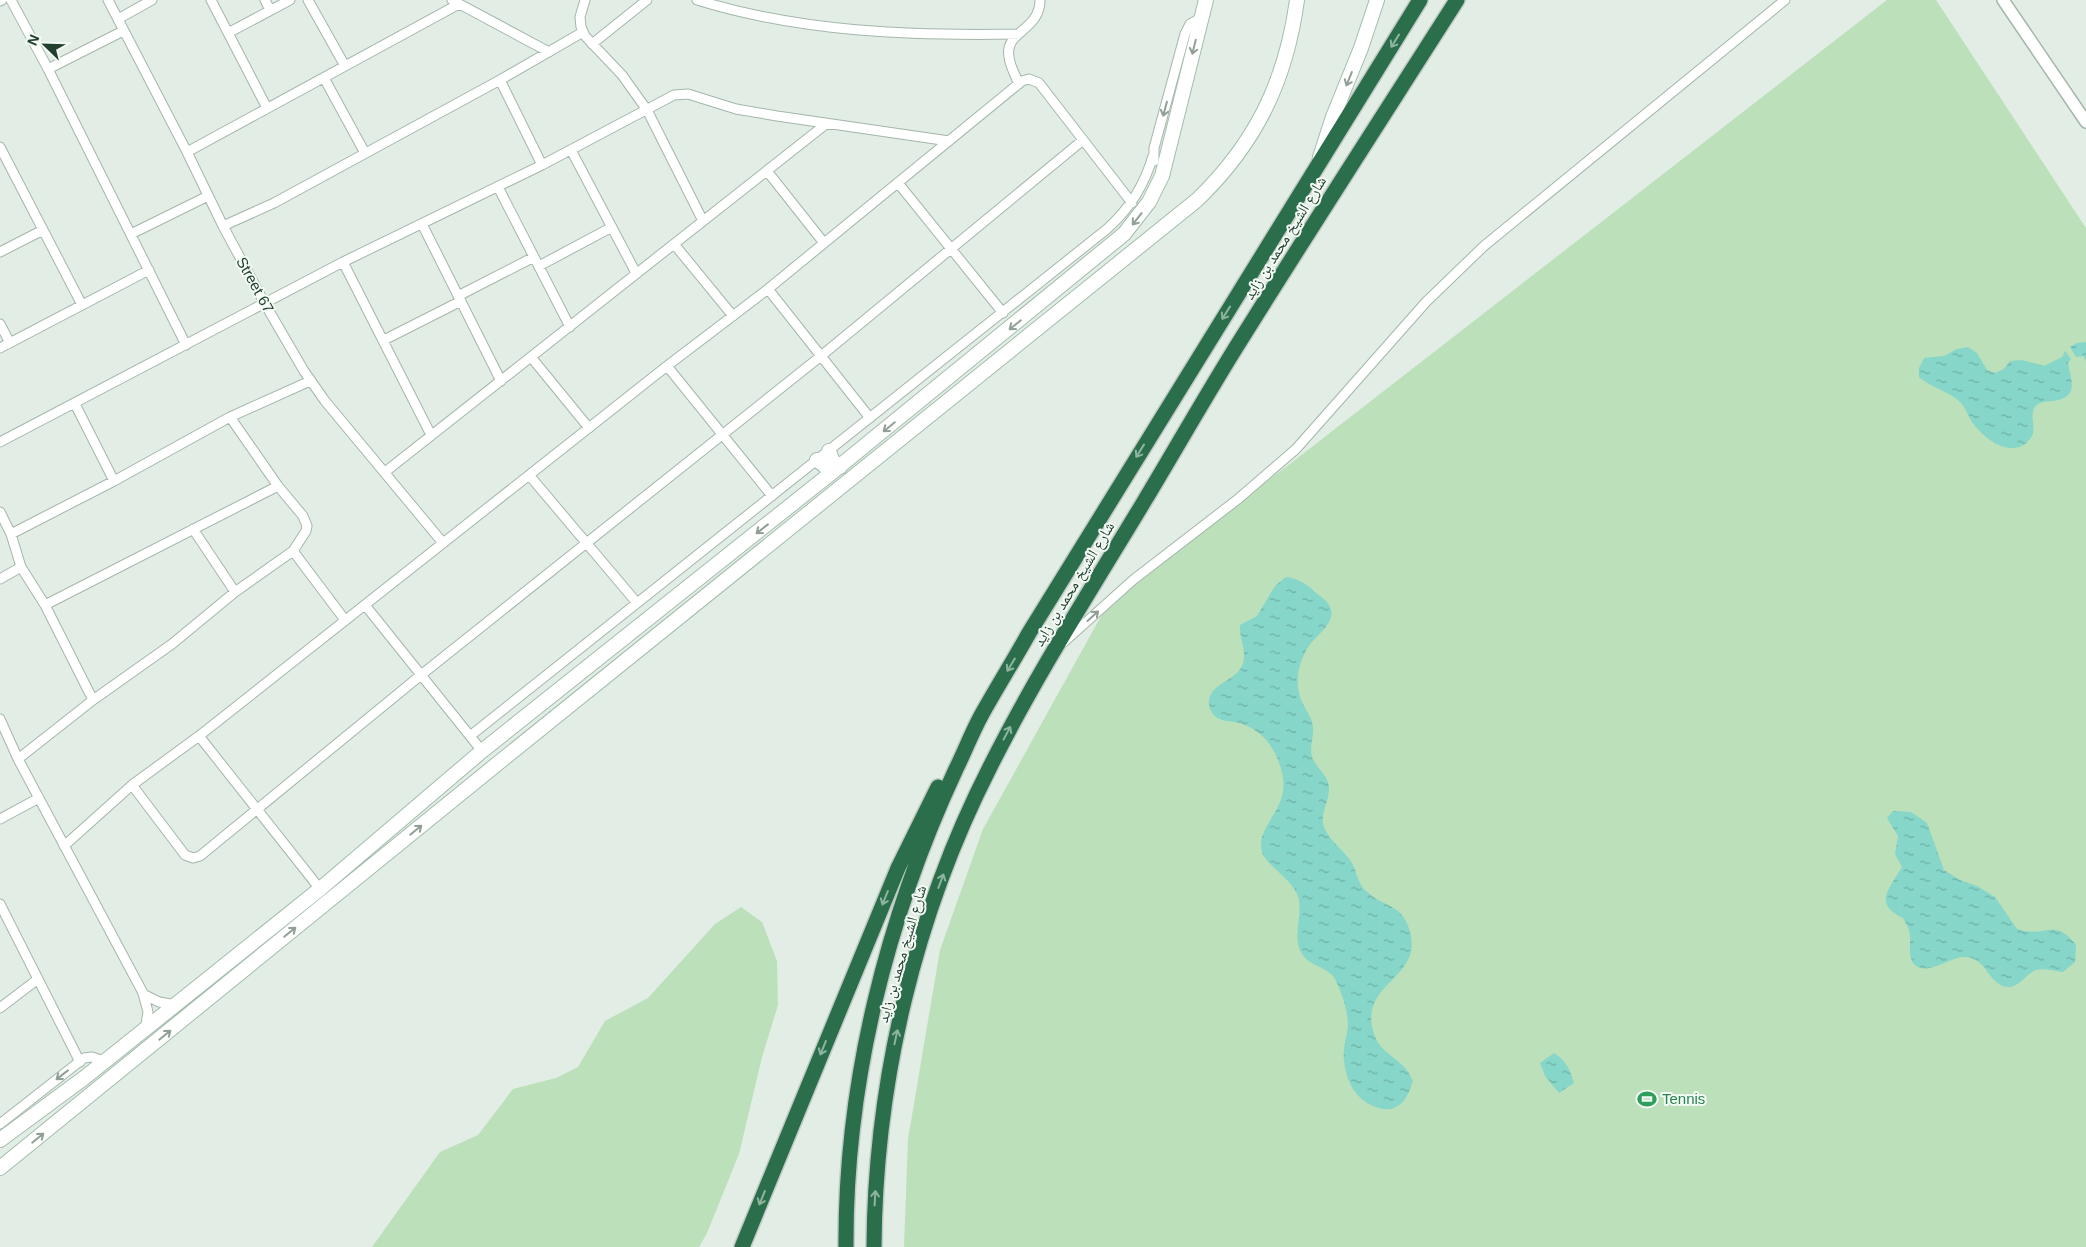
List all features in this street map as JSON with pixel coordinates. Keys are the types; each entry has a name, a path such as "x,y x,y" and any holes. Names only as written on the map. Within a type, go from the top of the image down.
{"highway":[{"name":"شارع الشيخ محمد بن زايد","path":"846,1247 849,1176 855,1117 864,1058 878,992 900,911 945,793 981,715 1075,557 1420,0"},
{"name":"شارع الشيخ محمد بن زايد","path":"874,1247 876,1188 885,1102 901,1016 923,932 952,850 988,770 1024,703 1233,352 1457,0"},
{"path":"742,1247 898,868 936,790 981,715"}],"main road":[{"path":"0,1140 145,1030 320,889 482,751 835,471 1114,244 1142,213 1162,176 1206,0"},
{"path":"0,1168 497,764 1197,200 1218,180 1236,158 1267,108 1288,53 1298,0"},
{"path":"1317,167 1327,133 1361,48 1376,0"},
{"path":"829,451 835,471"},
{"path":"817,460 835,471"}],"street":[{"path":"11,0 48,69 186,345"},
{"name":"Street 67","path":"108,0 223,226 265,304 310,381 443,543"},
{"path":"118,19 152,0"},
{"path":"211,0 267,108"},
{"path":"264,0 270,10"},
{"path":"228,33 290,0"},
{"path":"308,0 345,66"},
{"path":"585,0 580,17 582,32 622,74 647,110 703,221"},
{"path":"592,44 646,0"},
{"path":"697,0 760,17 831,28 925,34 1018,34"},
{"path":"1019,84 1009,53 1010,44 1018,34 1028,28 1035,20 1040,0"},
{"path":"1057,648 1133,580 1238,499 1296,449 1426,302 1484,246 1785,0"},
{"path":"2003,0 2086,122"},
{"path":"187,152 324,78 456,2 549,52"},
{"path":"470,736 1107,229 1132,203 1144,180 1153,156 1185,34 1190,24 1201,18"},
{"path":"48,69 123,31"},
{"path":"223,226 274,203 500,80 582,32"},
{"path":"324,78 365,153"},
{"path":"64,846 132,785 199,736 667,366 768,289 1019,84 1029,79 1039,84 1132,203"},
{"path":"500,80 542,165"},
{"path":"0,442 343,262 542,165 674,95 681,93 752,112 948,141"},
{"path":"385,472 826,124"},
{"path":"132,785 183,852 189,857 200,856 421,675 821,356 1083,140"},
{"path":"0,147 82,305"},
{"path":"571,150 636,273"},
{"path":"1153,156 1156,167 1162,176"},
{"path":"767,171 824,243"},
{"path":"898,183 1003,313"},
{"path":"498,187 570,327"},
{"path":"131,234 208,196"},
{"path":"422,224 501,381"},
{"path":"538,266 612,227"},
{"path":"0,252 43,230"},
{"path":"674,244 733,316"},
{"path":"384,340 534,257"},
{"path":"343,262 431,435"},
{"path":"0,348 149,270"},
{"path":"768,289 870,418"},
{"path":"0,324 10,343"},
{"path":"531,357 589,428"},
{"path":"667,366 772,496"},
{"path":"11,534 114,481 230,417 310,381"},
{"path":"75,404 114,481"},
{"path":"18,759 94,700 172,644 235,592 293,551 306,531 306,521 278,486 230,417"},
{"path":"530,475 588,542 637,603"},
{"path":"45,605 278,486"},
{"path":"0,512 11,534 21,567 45,605 94,700"},
{"path":"193,530 235,592"},
{"path":"293,551 345,620"},
{"path":"0,579 21,567"},
{"path":"365,605 482,751"},
{"path":"0,719 18,759 143,993 148,1012 145,1030"},
{"path":"199,736 320,889"},
{"path":"0,819 39,798"},
{"path":"0,904 80,1062"},
{"path":"0,1008 38,979"},
{"path":"143,993 159,1002 176,1005"},
{"path":"0,1124 88,1057 104,1061"}],"green space":[{"path":"1887,0 1936,0 2086,228 2086,1247 904,1247 908,1139 940,950 983,829 1105,609 1260,486"},
{"path":"741,907 762,922 777,961 778,1005 762,1057 739,1154 707,1233 699,1247 372,1247 440,1152 478,1135 513,1089 556,1078 578,1067 605,1021 648,998 715,924"}],"water":[{"path":"2086,342 2086,361 2083,356 2076,357 2070,347 2077,343"},
{"path":"1968,347 1977,353 1987,370 1995,373 2004,369 2010,361 2022,360 2044,366 2062,357 2065,351 2071,359 2068,363 2072,382 2070,392 2062,399 2042,402 2035,407 2033,411 2032,435 2024,445 2009,448 1987,438 1975,426 1957,399 1919,377 1919,368 1924,358 1944,356 1957,349"},
{"path":"1286,577 1298,580 1309,586 1327,601 1331,611 1329,622 1309,646 1303,657 1299,668 1298,681 1300,697 1312,723 1312,757 1329,787 1323,817 1324,827 1352,863 1362,887 1372,896 1392,907 1404,917 1411,936 1411,951 1406,963 1379,995 1373,1006 1371,1021 1378,1043 1405,1068 1413,1081 1404,1100 1398,1106 1391,1109 1380,1108 1365,1102 1354,1090 1346,1074 1344,1049 1348,1023 1346,1010 1336,981 1329,972 1312,963 1301,952 1297,937 1299,899 1293,887 1262,852 1263,834 1277,809 1283,790 1283,778 1275,752 1258,732 1242,724 1217,718 1209,706 1214,690 1239,671 1244,661 1240,625 1257,616 1275,586"},
{"path":"1893,811 1911,812 1927,823 1944,870 1995,897 2017,929 2035,932 2055,930 2068,936 2076,945 2075,962 2063,972 2046,969 2036,970 2011,987 2000,984 1977,960 1970,958 1957,958 1926,969 1915,965 1910,955 1908,927 1903,918 1888,907 1886,901 1886,895 1902,867 1895,854 1898,836 1887,818"},
{"path":"1554,1053 1567,1066 1574,1083 1559,1093 1545,1076 1540,1063"}],"place":[{"name":"Tennis","path":"1647,1099"}]}
